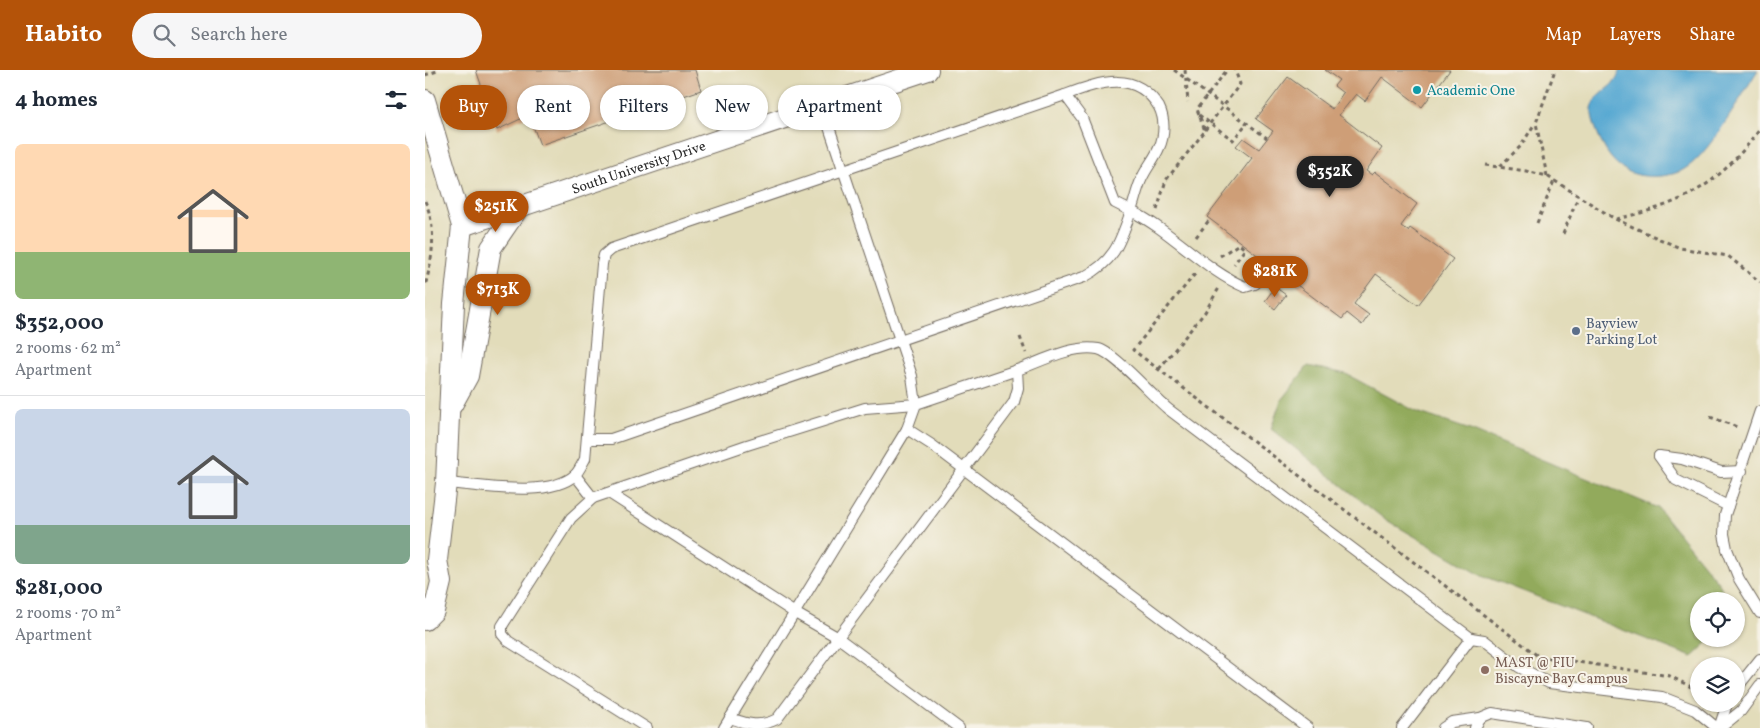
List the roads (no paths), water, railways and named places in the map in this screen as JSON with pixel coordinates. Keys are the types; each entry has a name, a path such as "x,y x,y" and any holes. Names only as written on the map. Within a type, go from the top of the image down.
{"street":[{"name":"South University Drive","path":"881,85 921,71"},
{"path":"425,100 462,226 454,304 447,482 437,560 441,582 434,611 425,620"},
{"name":"South University Drive","path":"462,226 778,121"},
{"path":"449,408 468,376 491,248 519,207"},
{"path":"425,577 437,560"}],"lane":[{"path":"447,482 538,489 559,484 575,475 585,459 604,255 611,249 1100,82 1116,78 1131,79 1144,87 1154,98 1161,111 1164,127 1160,147 1142,178 1117,248 1099,269 1084,277 611,439 588,439"},
{"path":"1065,94 1085,125 1115,203 1152,221 1225,276 1245,287 1255,284 1270,267"},
{"path":"724,728 907,428 917,404 912,376 901,340 829,130"},
{"path":"647,728 508,641 502,634 502,626 571,518 593,498 747,445 865,408 917,404 1068,352 1085,348 1100,349 1145,386 1155,399 1168,409 1471,638 1483,640 1519,667 1549,682 1662,697 1695,710 1719,728"},
{"path":"730,718 751,725 765,725 777,719 1014,402 1018,388 1017,370"},
{"path":"1760,411 1742,471 1728,506 1724,534 1727,548 1739,579 1760,613"},
{"path":"907,428 1307,728"},
{"path":"1728,506 1676,480 1659,456 1682,459 1721,472 1742,471"},
{"path":"575,475 593,498"},
{"path":"609,493 795,613 837,637 959,728"},
{"path":"1402,728 1471,638"},
{"path":"1745,678 1760,659"},
{"path":"1719,728 1741,711 1760,686"},
{"path":"1719,728 1724,712"},
{"path":"1443,728 1452,722 1480,718 1492,713 1587,728"},
{"path":"1475,728 1480,718"}],"water":[{"path":"1621,70 1758,70 1715,137 1696,160 1677,172 1664,176 1649,176 1630,172 1615,162 1603,145 1593,121 1593,104 1600,94 1613,83"}],"place":[{"name":"Academic One","path":"1417,90"},
{"name":"Bayview Parking Lot","path":"1576,331"},
{"name":"MAST @ FIU Biscayne Bay Campus","path":"1485,670"}]}
